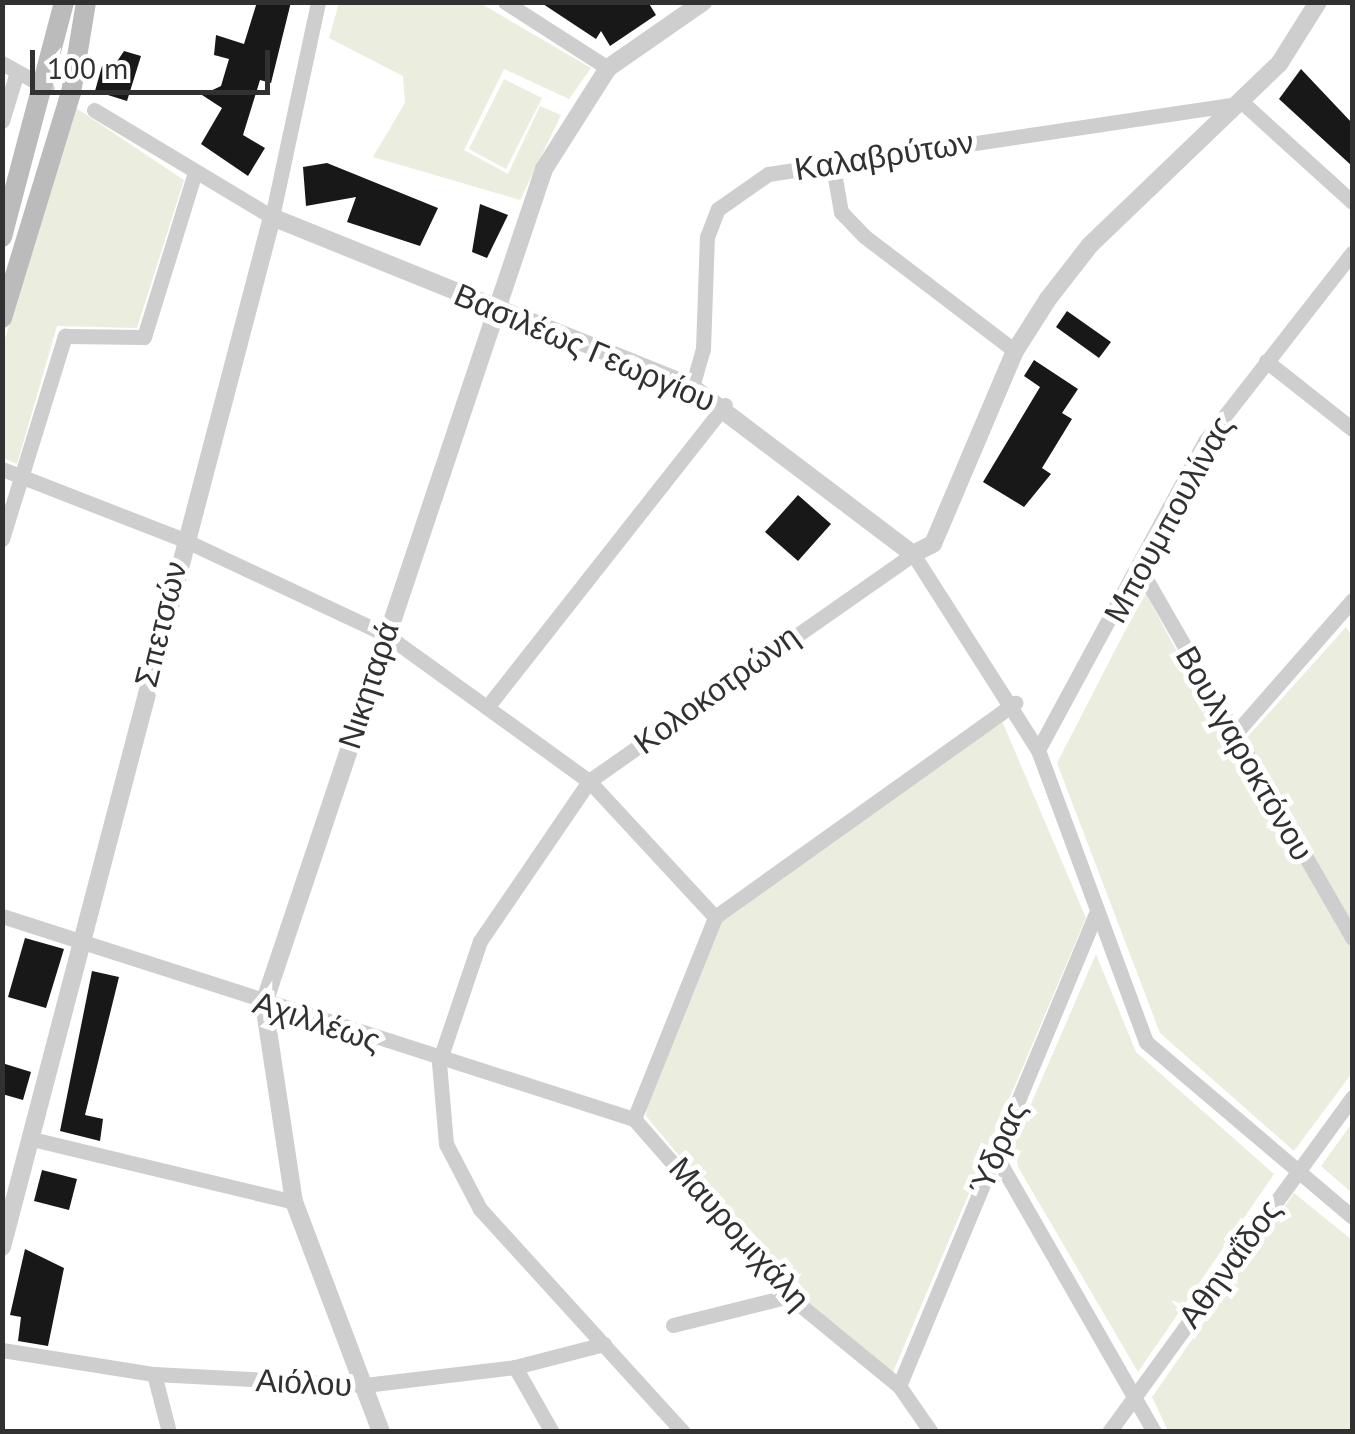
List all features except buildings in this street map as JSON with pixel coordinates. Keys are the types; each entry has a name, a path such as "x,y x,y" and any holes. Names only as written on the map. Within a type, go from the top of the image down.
{"main road":[{"path":"2,236 47,88 64,2"},
{"path":"2,318 71,92 86,2"}],"street":[{"name":"Σπετσών","path":"2,1247 182,539 272,217 318,2"},
{"path":"505,2 608,68"},
{"name":"Νικηταρά","path":"381,1432 294,1202 264,1004 494,306 544,168 608,68 703,2"},
{"name":"Κολοκοτρώνη","path":"683,1432 480,1209 446,1144 439,1062 480,941 589,781 913,554 934,544 1015,351 1090,245 1243,103 1318,2"},
{"path":"2,63 47,88"},
{"path":"2,122 17,72"},
{"path":"1243,103 1352,202"},
{"name":"Καλαβρύτων","path":"692,387 703,349 700,274 718,209 768,174 1243,103"},
{"name":"Βασιλέως Γεωργίου","path":"94,110 194,175 272,217 692,387 725,406 913,554 1014,703 1038,750 1146,1042 1352,1217"},
{"path":"832,162 841,212 864,236 1015,351"},
{"path":"2,539 65,336 144,337 194,175"},
{"name":"Μπουμπουλίνας","path":"1038,750 1205,440 1352,253"},
{"path":"1266,361 1352,429"},
{"path":"488,706 725,406"},
{"path":"2,469 182,539 385,634 589,781 715,916"},
{"name":"Βουλγαροκτόνου","path":"1139,566 1352,938"},
{"path":"1234,735 1350,610"},
{"path":"634,1119 715,916 1014,703"},
{"name":"Ύδρας","path":"899,1386 1097,911"},
{"name":"Αχιλλέως","path":"2,916 439,1062 634,1119"},
{"name":"Αθηναΐδος","path":"1109,1432 1352,1097"},
{"name":"Μαυρομιχάλη","path":"634,1119 789,1296 899,1386 931,1432"},
{"path":"32,1139 294,1202"},
{"path":"994,1154 1136,1392 1154,1432"},
{"path":"673,1325 789,1296"},
{"name":"Αιόλου","path":"2,1350 154,1374 365,1385 515,1367 604,1344"},
{"path":"515,1367 552,1432"},
{"path":"154,1374 169,1432"}],"green space":[{"path":"339,3 480,3 591,68 569,99 504,69 464,150 508,174 540,106 561,115 520,200 373,157 405,103 403,76 329,38"},
{"path":"504,79 542,98 506,169 469,149"},
{"path":"76,108 184,180 137,328 57,326 17,464 3,458 3,345"},
{"path":"1145,592 1232,754 1346,627 1352,636 1352,1073 1294,1151 1160,1033 1057,763"},
{"path":"1002,721 1086,918 893,1372 793,1293 646,1116 648,1091 720,923"},
{"path":"1096,954 1136,1052 1274,1174 1138,1372 1018,1167 1014,1143"},
{"path":"1352,1123 1352,1193 1321,1166"},
{"path":"1294,1193 1352,1240 1352,1431 1168,1431 1152,1397"}]}
